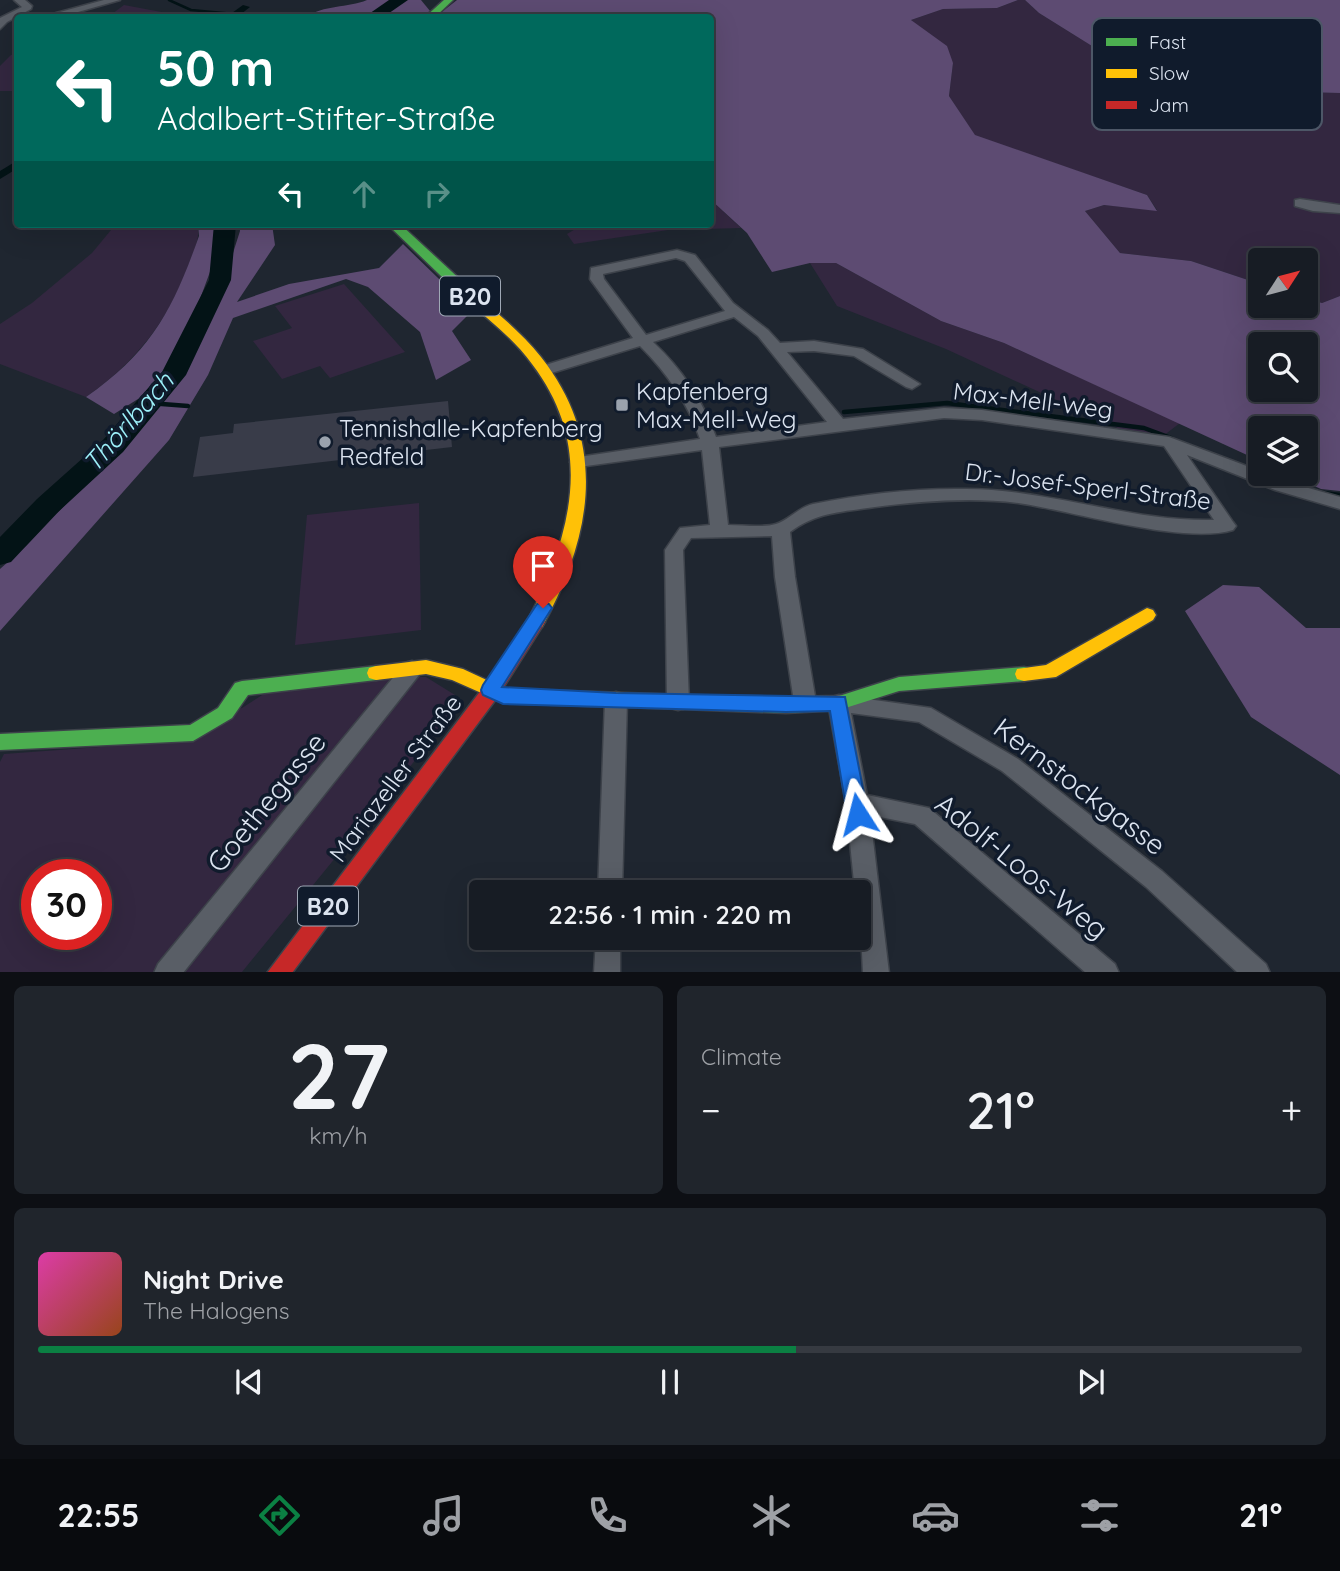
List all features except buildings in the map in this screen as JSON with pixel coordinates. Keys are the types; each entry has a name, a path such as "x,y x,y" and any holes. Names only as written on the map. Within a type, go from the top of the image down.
{"main road":[{"path":"433,14 449,0"},
{"name":"Mariazeller Straße","path":"278,972 490,690 543,608 565,563 579,510 579,462 575,438 559,394 545,370 499,321 397,228"},
{"path":"0,742 193,733 225,713 242,688 426,667 446,671 503,696 786,705 805,702 839,703 899,684 1049,672 1147,615"}],"street":[{"path":"16,14 26,9 24,3 19,0"},
{"path":"59,14 115,0"},
{"path":"0,27 3,20 14,15"},
{"path":"1300,203 1340,209"},
{"path":"720,533 710,444 683,387 664,361 642,340 597,279 596,271 684,255 690,258 737,312 763,333 839,425"},
{"path":"545,370 737,312"},
{"path":"776,348 814,346 858,352 912,384"},
{"name":"Max-Mell-Weg","path":"579,462 839,425 944,413 982,415 1169,442 1281,486 1340,503"},
{"name":"Dr.-Josef-Sperl-Straße","path":"781,530 813,510 948,494 1013,497 1167,522 1210,527 1227,526 1169,442"},
{"path":"678,702 674,550 686,532 781,530 785,577 805,702"},
{"name":"Goethegasse","path":"167,972 412,669"},
{"path":"610,880 616,700"},
{"path":"839,703 857,803 876,972"},
{"name":"Kernstockgasse","path":"839,703 923,714 1010,765 1154,879 1257,972"},
{"name":"Adolf-Loos-Weg","path":"857,803 921,815 1106,972"},
{"path":"607,972 608,950"}],"shaded area":[{"path":"367,0 392,0 370,14 311,14 320,10"},
{"path":"404,0 421,0 430,11 425,14 383,14"},
{"path":"457,0 1018,0 997,8 943,9 911,20 947,46 953,63 949,96 975,135 1147,195 1157,211 1104,205 1085,211 1120,253 1191,261 1248,280 1248,318 1318,318 1318,302 1322,303 1340,296 1340,491 1314,486 1318,486 1318,416 1248,416 1248,455 1004,343 941,321 836,263 810,263 772,272 747,233 714,203 714,14 439,14"},
{"path":"1025,0 1039,13 1092,46 1092,130 1322,130 1322,93 1340,93 1340,296 1322,303 1318,302 1318,248 1248,248 1248,280 1191,261 1120,253 1085,211 1104,205 1157,210 1147,195 975,136 949,96 953,63 911,20 943,9 997,8"},
{"path":"1025,0 1340,0 1340,93 1322,93 1322,18 1092,18 1092,46 1039,13"},
{"path":"124,5 172,14 112,14"},
{"path":"14,54 14,91 0,91 0,66"},
{"path":"714,203 741,228 668,230 574,244 567,234 577,228 714,228"},
{"path":"113,228 198,228 196,245 180,286 160,323 120,370 86,397 0,364 0,324 32,303 92,253"},
{"path":"198,228 218,228 214,261 190,326 154,389 114,414 86,397 128,363 157,327 180,285 199,236"},
{"path":"240,228 273,228 275,245 237,302 289,284 379,268 403,244 472,311 452,331 471,360 436,380 420,332 368,287 346,279 233,318 208,375 169,440 0,631 0,569 27,545 138,428 183,374 219,297"},
{"path":"810,263 836,263 941,321 1004,343 1180,423 1163,436 1122,430 946,349 837,306"},
{"path":"344,284 405,352 330,378 320,366 282,379 253,341 292,328 275,306"},
{"path":"419,503 421,630 295,645 307,515"},
{"path":"1223,585 1259,587 1306,628 1340,628 1340,775 1251,717 1185,611"},
{"path":"392,677 426,677 455,695 457,709 242,972 0,972 0,762 4,754 141,744 242,708 270,690"}],"waterway":[{"path":"169,0 191,10 234,14"},
{"name":"Thörlbach","path":"377,14 400,0"},
{"path":"235,14 246,7"},
{"path":"0,176 14,166"},
{"name":"Thörlbach","path":"0,555 47,506 113,446 173,375 220,280 225,228"},
{"path":"149,403 188,406"},
{"path":"844,412 947,403 1144,428 1171,438"},
{"path":"1323,493 1340,495"}],"traffic: fast":[{"path":"433,14 449,0"},
{"path":"397,228 471,297"},
{"path":"0,742 193,733 225,713 242,688 376,673"},
{"path":"683,702 786,705 839,703 899,684 1024,674"}],"traffic: slow":[{"path":"471,297 509,331 543,369 562,400 574,432 579,464 579,496 574,528 565,560 536,622"},
{"path":"1024,674 1049,672 1147,615"},
{"path":"376,673 426,667 456,674 504,696 683,702"}],"traffic: jam":[{"path":"279,972 489,694 536,622"}],"place":[{"name":"Kapfenberg Max-Mell-Weg","path":"622,405"},
{"name":"Tennishalle-Kapfenberg Redfeld","path":"325,442"}],"route":[{"path":"543,608 490,690 503,696 786,705 805,702 839,703 858,814"}]}
